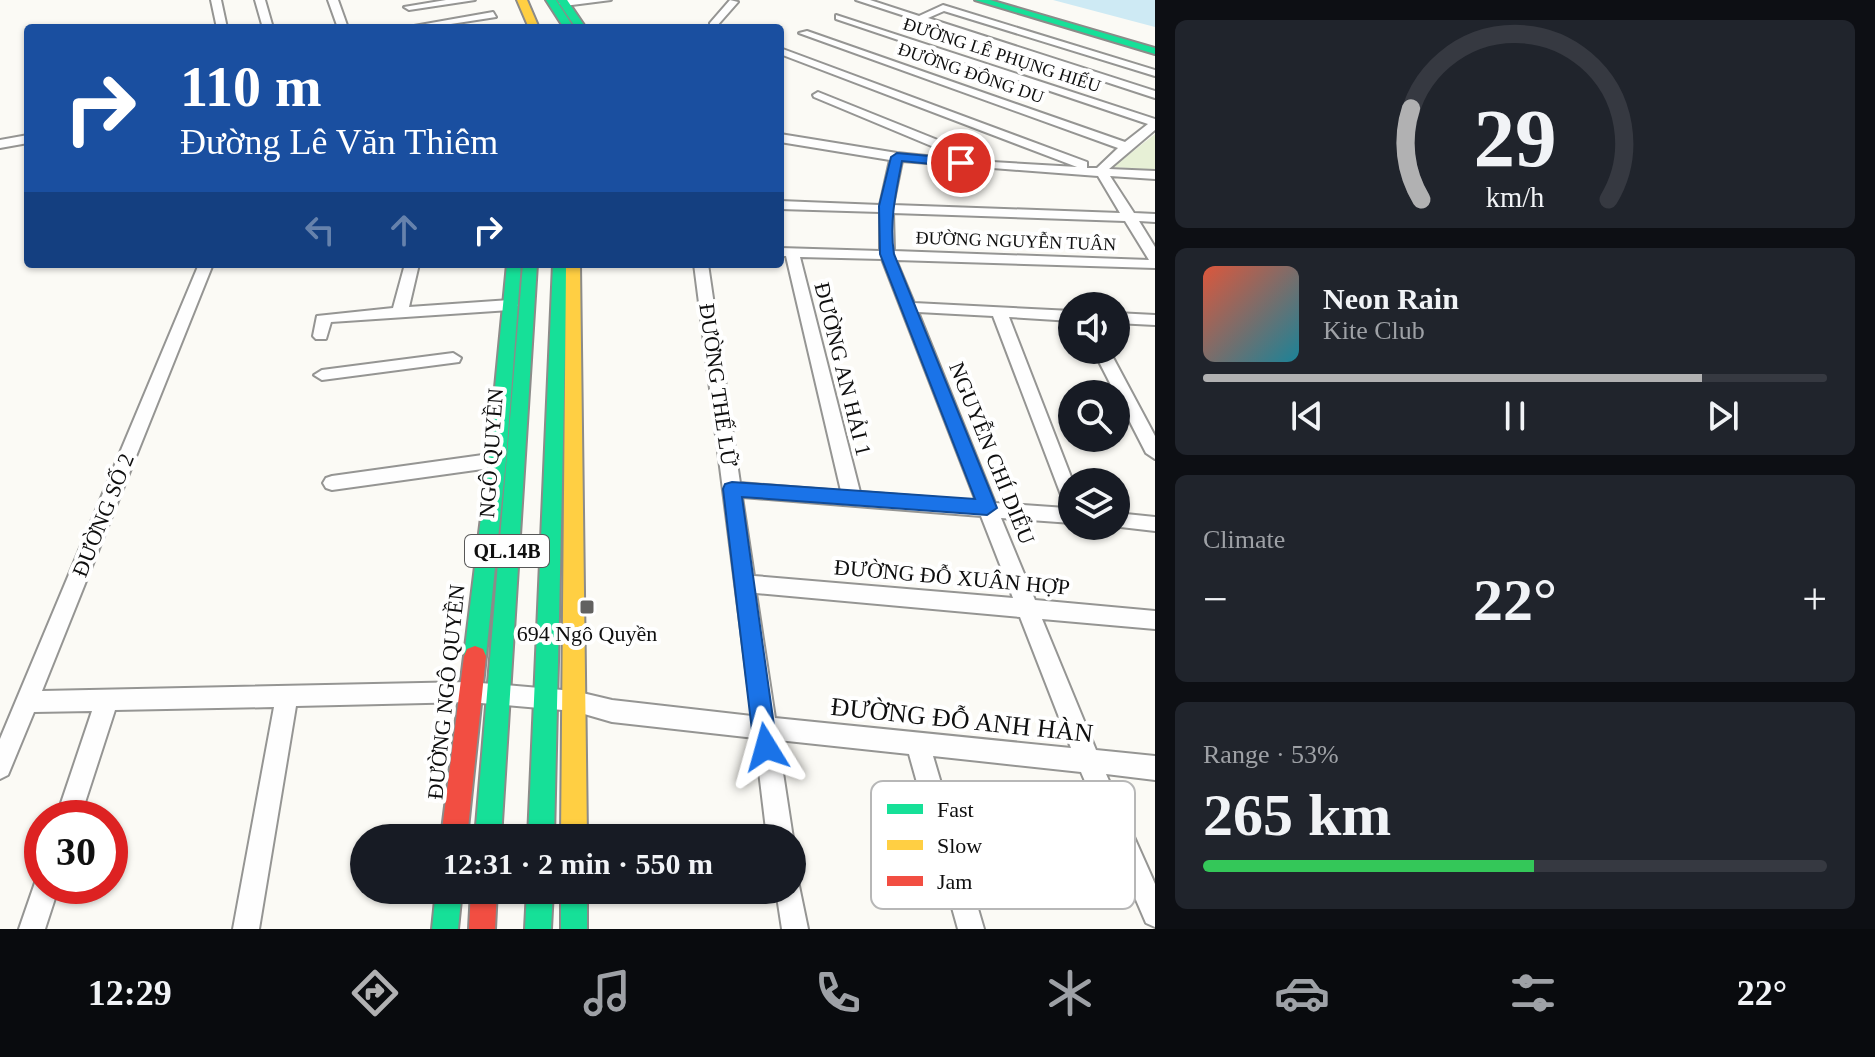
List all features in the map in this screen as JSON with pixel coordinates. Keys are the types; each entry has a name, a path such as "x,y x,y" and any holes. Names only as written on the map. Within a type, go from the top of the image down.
{"main road":[{"path":"522,0 532,24"},
{"path":"533,0 545,24"},
{"path":"559,1 568,24"},
{"path":"559,1 578,24"},
{"path":"984,7 1155,51"},
{"name":"ĐƯỜNG NGÔ QUYỀN","path":"455,824 497,460 514,268"},
{"name":"NGÔ QUYỀN","path":"489,824 530,268"},
{"name":"QL.14B","path":"542,824 560,268"},
{"path":"573,268 574,824"},
{"path":"445,929 448,904"},
{"path":"482,929 483,904"},
{"path":"538,929 539,904"},
{"path":"574,904 574,929"}],"street":[{"path":"216,0 221,24"},
{"path":"260,0 267,24"},
{"path":"333,0 342,24"},
{"path":"418,24 407,3 470,0"},
{"path":"559,1 606,0"},
{"path":"714,24 733,1"},
{"path":"827,23 870,1 1152,91"},
{"path":"919,19 943,8 984,7 1036,37 1155,73"},
{"path":"438,24 493,15"},
{"name":"ĐƯỜNG LÊ PHỤNG HIẾU","path":"839,17 1155,123"},
{"name":"ĐƯỜNG ĐÔNG DU","path":"784,42 810,30 932,93 1127,147"},
{"path":"971,72 1036,37"},
{"path":"784,52 932,93 1101,171 1155,258"},
{"path":"904,109 959,78"},
{"path":"818,95 887,118 992,166"},
{"path":"1101,171 1155,123"},
{"path":"784,139 897,157 1155,175"},
{"path":"0,144 24,140"},
{"name":"NGUYỄN CHÍ DIỂU","path":"897,157 886,206 887,254 1097,781"},
{"path":"784,205 886,206 1155,218"},
{"name":"ĐƯỜNG NGUYỄN TUÂN","path":"786,252 1155,264"},
{"name":"ĐƯỜNG AN HẢI 1","path":"786,252 852,497"},
{"name":"ĐƯỜNG SỐ 2","path":"0,767 204,268"},
{"path":"400,312 411,268"},
{"name":"ĐƯỜNG THẾ LỮ","path":"702,268 778,824"},
{"path":"321,336 322,319 326,317 511,305"},
{"path":"909,307 1058,315"},
{"path":"999,312 1059,468"},
{"path":"1130,319 1155,320"},
{"path":"322,375 453,358"},
{"path":"1108,364 1155,453"},
{"path":"332,483 497,460"},
{"path":"732,489 1058,515"},
{"path":"1130,521 1155,524"},
{"name":"ĐƯỜNG ĐỖ XUÂN HỢP","path":"744,583 1155,620"},
{"name":"ĐƯỜNG ĐỖ ANH HÀN","path":"27,702 469,692 574,701 612,711 763,728 1155,768"},
{"path":"246,929 287,695"},
{"path":"74,800 107,700"},
{"path":"917,742 928,781"},
{"name":"NGUYỄN CHÍ DIỂU","path":"1135,868 1155,914"},
{"path":"32,929 40,904"},
{"path":"791,904 795,929"},
{"path":"965,909 971,929"}],"green space":[{"path":"1155,134 1155,170 1113,167"}],"water":[{"path":"1053,0 1155,0 1155,27"}],"traffic: fast":[{"path":"551,0 566,24"},
{"path":"562,0 578,24"},
{"path":"980,0 1155,51"},
{"path":"475,656 497,460 514,268"},
{"path":"489,824 530,268"},
{"path":"541,824 560,268"},
{"path":"445,929 448,904"},
{"path":"538,929 539,904"},
{"path":"574,904 574,929"}],"traffic: slow":[{"path":"522,0 532,24"},
{"path":"573,268 574,824"}],"traffic: jam":[{"path":"456,824 475,656"},
{"path":"482,929 483,904"}],"place":[{"name":"694 Ngô Quyền","path":"587,607"}],"route":[{"path":"766,747 732,489 987,508 887,254 885,239 886,206 897,157 961,163"}]}
